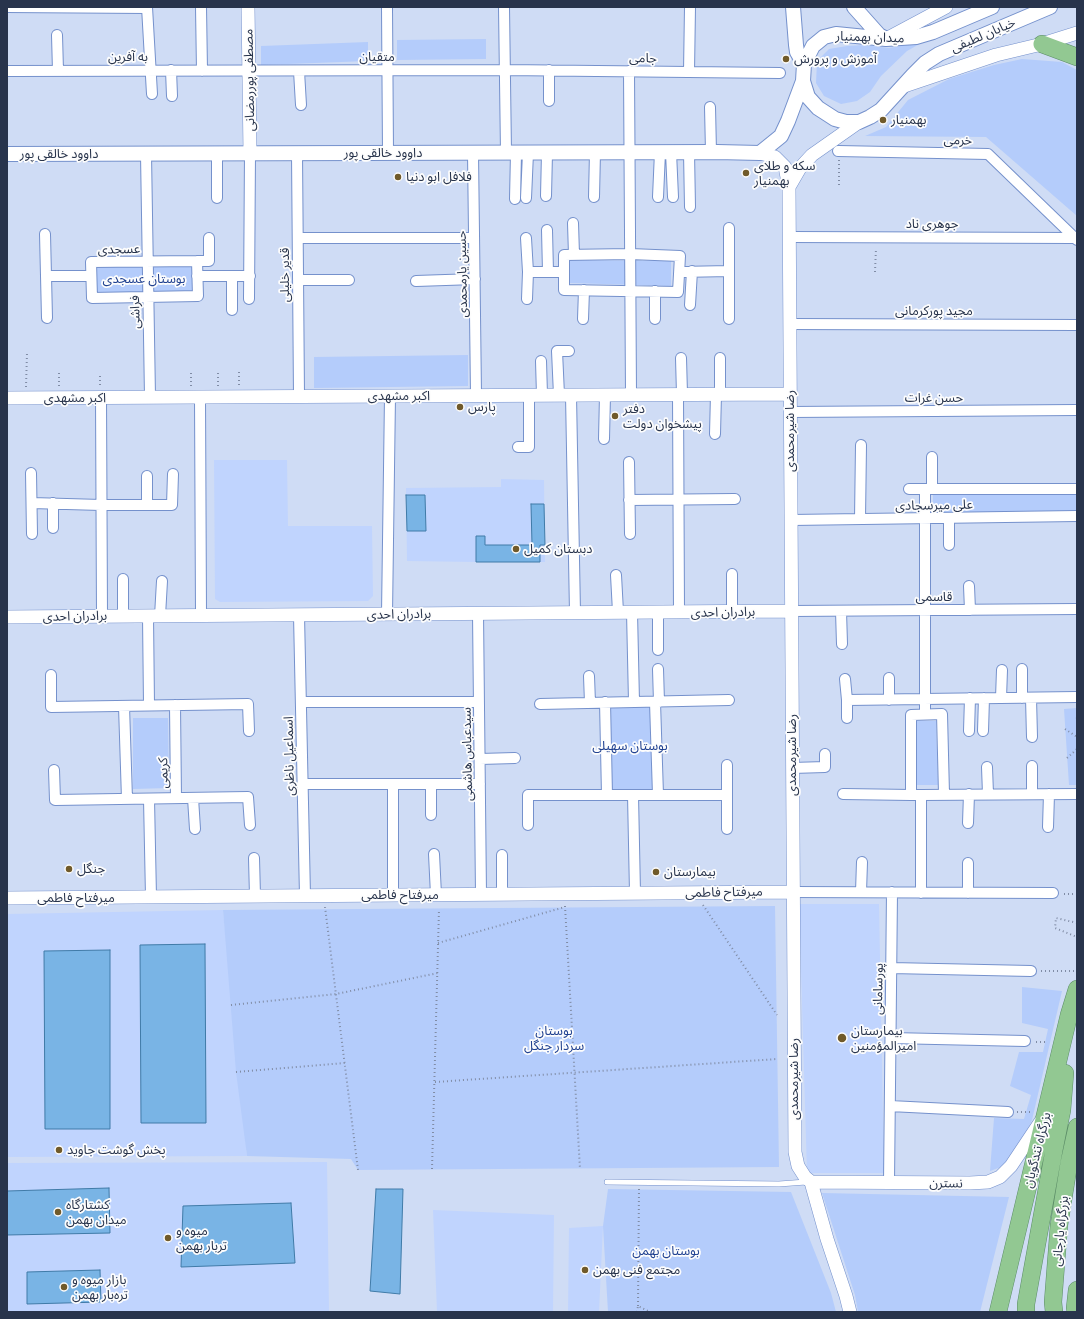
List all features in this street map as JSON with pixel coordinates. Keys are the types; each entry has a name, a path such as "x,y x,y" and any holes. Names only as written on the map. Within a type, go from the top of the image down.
{"highway":[{"path":"1042,44 1077,57"},
{"name":"بزرگراه تندگویان","path":"998,1312 1062,1043 1077,989"},
{"path":"1026,1312 1026,1304 1062,1110 1069,1015"},
{"name":"بزرگراه یارجانی","path":"1054,1312 1053,1302 1059,1225 1069,1163 1077,1127"},
{"path":"1075,1308 1077,1290"}],"main road":[{"path":"793,7 797,52 804,64"},
{"path":"854,7 880,35 886,39"},
{"name":"خیابان لطیفی","path":"933,32 992,7"},
{"name":"خیابان لطیفی","path":"904,86 925,63 938,54 1050,7"},
{"name":"میدان بهمنیار","path":"859,122 846,122 835,119 818,108 808,97 803,82 804,64 813,46 824,37 836,34 886,39 916,37 933,32"},
{"path":"760,153 781,136 803,82"},
{"path":"859,122 881,110 904,86"},
{"name":"داوود خالقی پور","path":"7,154 595,152 760,153"}],"street":[{"path":"7,7 147,7 152,94"},
{"path":"201,7 202,71"},
{"name":"مصطفی پوررمضانی","path":"248,7 250,154"},
{"path":"387,7 388,153"},
{"path":"504,7 505,70 517,153 526,198"},
{"path":"689,72 690,7"},
{"path":"886,39 946,7"},
{"path":"904,86 996,55 1042,44 1077,33"},
{"path":"58,35 58,71"},
{"path":"172,70 172,96"},
{"name":"متقیان","path":"249,71 505,70"},
{"name":"جامی","path":"505,70 780,73"},
{"path":"549,70 549,101"},
{"name":"به آفرین","path":"7,71 249,71"},
{"path":"299,71 300,105"},
{"path":"629,71 631,394"},
{"path":"710,107 711,152"},
{"path":"789,187 800,168 812,154 859,122"},
{"name":"خرمی","path":"838,151 988,154 1076,239"},
{"path":"594,197 595,152"},
{"path":"658,197 665,152"},
{"path":"665,152 673,197"},
{"path":"689,152 690,207"},
{"name":"قدیر خلیلی","path":"297,153 299,396"},
{"name":"حسین یارمحمدی","path":"473,153 476,395"},
{"path":"515,200 517,153"},
{"path":"546,196 547,153"},
{"name":"رضا شیرمحمدی","path":"760,153 775,157 785,167 789,187 792,892 795,1152 798,1166 805,1177 811,1182 850,1312"},
{"name":"فراشی","path":"146,154 150,397"},
{"path":"217,154 217,198"},
{"path":"249,299 250,154"},
{"path":"572,223 574,255"},
{"path":"729,228 729,319"},
{"path":"547,230 548,272"},
{"path":"45,234 47,318"},
{"name":"جوهری ناد","path":"790,237 1076,239"},
{"path":"197,261 209,261 209,238"},
{"path":"298,238 474,238"},
{"path":"526,238 528,272 527,300"},
{"path":"630,254 680,256 678,292 564,290 564,255 574,255 630,254"},
{"name":"عسجدی","path":"197,261 198,296 92,298 91,262 197,261"},
{"path":"690,305 692,271"},
{"path":"680,272 729,271"},
{"path":"528,272 564,272"},
{"path":"46,276 91,276"},
{"path":"197,276 250,276"},
{"path":"232,276 232,310"},
{"path":"298,280 349,280"},
{"path":"416,281 475,280"},
{"path":"584,290 584,320"},
{"path":"655,291 655,319"},
{"name":"مجید پورکرمانی","path":"790,324 1077,324"},
{"path":"569,351 556,351 565,395 575,613"},
{"path":"679,612 678,499 681,358"},
{"path":"715,434 720,358"},
{"path":"518,447 533,447 535,395 541,361"},
{"name":"اکبر مشهدی","path":"7,398 790,394"},
{"path":"604,439 605,395"},
{"path":"387,614 390,396"},
{"path":"101,397 102,616"},
{"path":"200,397 201,615"},
{"name":"حسن غرات","path":"790,412 1077,410"},
{"path":"860,519 861,446"},
{"path":"925,714 925,518 932,457"},
{"path":"629,462 630,534"},
{"path":"31,474 32,534"},
{"path":"32,502 101,505 172,505 173,474"},
{"path":"147,476 147,505"},
{"path":"909,489 1077,489"},
{"path":"629,500 735,499"},
{"path":"53,503 54,528"},
{"name":"علی میرسجادی","path":"791,520 1077,516"},
{"path":"949,518 949,545"},
{"path":"732,574 732,611"},
{"path":"616,575 618,612"},
{"path":"123,579 123,616"},
{"path":"149,705 154,616 162,581"},
{"path":"969,586 970,610"},
{"name":"قاسمی","path":"791,611 1077,610"},
{"name":"برادران احدی","path":"7,617 791,611"},
{"path":"841,611 842,644"},
{"path":"632,612 634,702"},
{"path":"658,612 658,650"},
{"name":"سیدعباس هاشمی","path":"478,613 481,894"},
{"name":"اسماعیل ناظری","path":"299,615 304,896"},
{"path":"658,669 658,795"},
{"path":"1022,669 1032,737"},
{"path":"1001,698 1002,670"},
{"path":"51,676 51,707 248,704 249,731"},
{"path":"589,676 590,703"},
{"path":"889,678 889,700"},
{"path":"845,679 847,718"},
{"path":"847,700 1077,697"},
{"path":"969,731 970,698"},
{"path":"983,731 984,698"},
{"path":"540,704 729,700"},
{"path":"301,702 479,702"},
{"path":"605,702 607,795"},
{"name":"کریمی","path":"54,770 55,800 176,798 175,705"},
{"path":"124,706 126,799"},
{"path":"921,893 910,715 942,714 944,794"},
{"path":"792,768 825,768 825,754"},
{"path":"480,759 515,758"},
{"path":"727,829 728,765"},
{"path":"1032,766 1032,794"},
{"path":"987,767 988,794"},
{"path":"302,784 480,784"},
{"path":"393,784 393,895"},
{"path":"431,784 431,815"},
{"path":"528,825 528,795 727,794"},
{"path":"843,794 1077,794"},
{"path":"968,823 969,794"},
{"path":"1048,827 1050,794"},
{"path":"633,795 634,893"},
{"path":"176,798 248,797 250,825"},
{"path":"193,798 195,828"},
{"path":"149,799 151,897"},
{"path":"434,854 436,895"},
{"path":"502,855 502,894"},
{"path":"254,858 255,896"},
{"path":"861,892 862,862"},
{"path":"968,863 968,893"},
{"path":"792,892 1053,894"},
{"name":"میرفتاح فاطمی","path":"7,898 792,892"},
{"name":"پورسامانی","path":"890,1182 892,892"},
{"path":"892,968 1031,971"},
{"path":"891,1038 1025,1042"},
{"path":"890,1106 1008,1112"},
{"name":"نسترن","path":"811,1182 988,1182 1000,1177 1011,1166 1046,1113"}],"lane":[{"path":"607,1182 779,1184 811,1182"}],"path":[{"path":"838,151 839,186"},
{"path":"875,272 876,237"},
{"path":"26,398 27,353"},
{"path":"1065,729 1077,737"},
{"path":"1067,758 1077,749"},
{"path":"694,893 776,1015"},
{"path":"564,894 580,1168"},
{"path":"323,896 358,1170"},
{"path":"432,1169 439,908"},
{"path":"438,943 565,908"},
{"path":"1077,923 1056,918 1055,928 1077,937"},
{"path":"1031,971 1077,971"},
{"path":"231,1005 336,994 438,973"},
{"path":"1025,1042 1062,1043"},
{"path":"435,1082 777,1059"},
{"path":"236,1072 344,1063"},
{"path":"1008,1112 1046,1113"},
{"path":"638,1312 639,1182"},
{"path":"638,1306 650,1312"}],"shaded area":[{"path":"214,460 287,460 288,526 372,526 373,596 368,601 220,602 215,599"},
{"path":"501,479 544,480 545,562 407,561 406,488 501,487"},
{"name":"بیمارستان امیرالمؤمنین","path":"799,904 879,904 884,1173 807,1173"},
{"path":"223,910 247,1156 7,1157 7,914"},
{"name":"میوه و تربار بهمن","path":"327,1162 329,1312 7,1312 7,1163"},
{"path":"433,1210 554,1215 553,1312 437,1312"},
{"name":"مجتمع فنی بهمن","path":"603,1226 599,1312 568,1312 569,1228"}],"green space":[{"path":"486,39 486,59 397,60 397,40"},
{"path":"368,42 368,61 261,65 261,46"},
{"path":"923,42 907,51 881,76 870,92 857,101 841,104 824,96 816,83 817,61 829,49 864,45 889,48"},
{"path":"1022,59 1062,62 1077,70 1077,216 986,137 865,136 886,127 908,100 949,79 994,65"},
{"path":"569,260 671,261 671,286 570,283"},
{"name":"بوستان عسجدی","path":"192,264 193,291 97,293 96,266"},
{"path":"468,355 468,386 314,388 314,357"},
{"path":"1077,491 1077,513 933,514 933,492"},
{"name":"بوستان سهیلی","path":"607,702 654,702 654,790 607,790"},
{"path":"1077,708 1077,785 1069,785 1064,709"},
{"path":"133,718 168,718 169,788 133,789"},
{"path":"915,721 936,721 938,785 917,785"},
{"name":"بوستان سردار جنگل","path":"775,906 779,1167 358,1170 351,1159 247,1156 236,1072 223,910"},
{"path":"1022,987 1062,991 1032,1120 1018,1151 1004,1166 990,1171 994,1118 1024,1119 1031,1095 1010,1086 1019,1052 1043,1052 1048,1029 1022,1023"},
{"name":"بوستان بهمن","path":"608,1189 791,1192 831,1293 836,1312 608,1312 603,1226"},
{"path":"822,1193 1009,1197 980,1312 858,1312 855,1295"}],"building":[{"path":"406,495 425,495 426,531 407,531"},
{"path":"531,504 544,504 545,545 540,545 540,562 476,562 476,536 485,536 485,545 532,545"},
{"path":"205,944 206,1123 141,1123 140,945"},
{"path":"110,950 110,1129 45,1129 44,951"},
{"name":"کشتارگاه میدان بهمن","path":"109,1188 110,1233 7,1235 7,1191"},
{"path":"376,1189 403,1189 400,1294 370,1291"},
{"path":"291,1203 295,1263 181,1267 183,1206"},
{"name":"بازار میوه و تره‌بار بهمن","path":"100,1270 101,1302 27,1304 27,1272"}],"place":[{"name":"آموزش و پرورش","path":"786,59"},
{"name":"بهمنیار","path":"883,120"},
{"name":"سکه و طلای بهمنیار","path":"746,173"},
{"name":"فلافل ابو دنیا","path":"398,177"},
{"name":"پارس","path":"460,407"},
{"name":"دفتر پیشخوان دولت","path":"615,416"},
{"name":"دبستان کمیل","path":"516,549"},
{"name":"جنگل","path":"69,869"},
{"name":"بیمارستان","path":"656,872"},
{"name":"بیمارستان امیرالمؤمنین","path":"842,1038"},
{"name":"پخش گوشت جاوید","path":"59,1150"},
{"name":"کشتارگاه میدان بهمن","path":"58,1212"},
{"name":"میوه و تربار بهمن","path":"168,1238"},
{"name":"مجتمع فنی بهمن","path":"585,1270"},
{"name":"بازار میوه و تره‌بار بهمن","path":"64,1287"}]}
